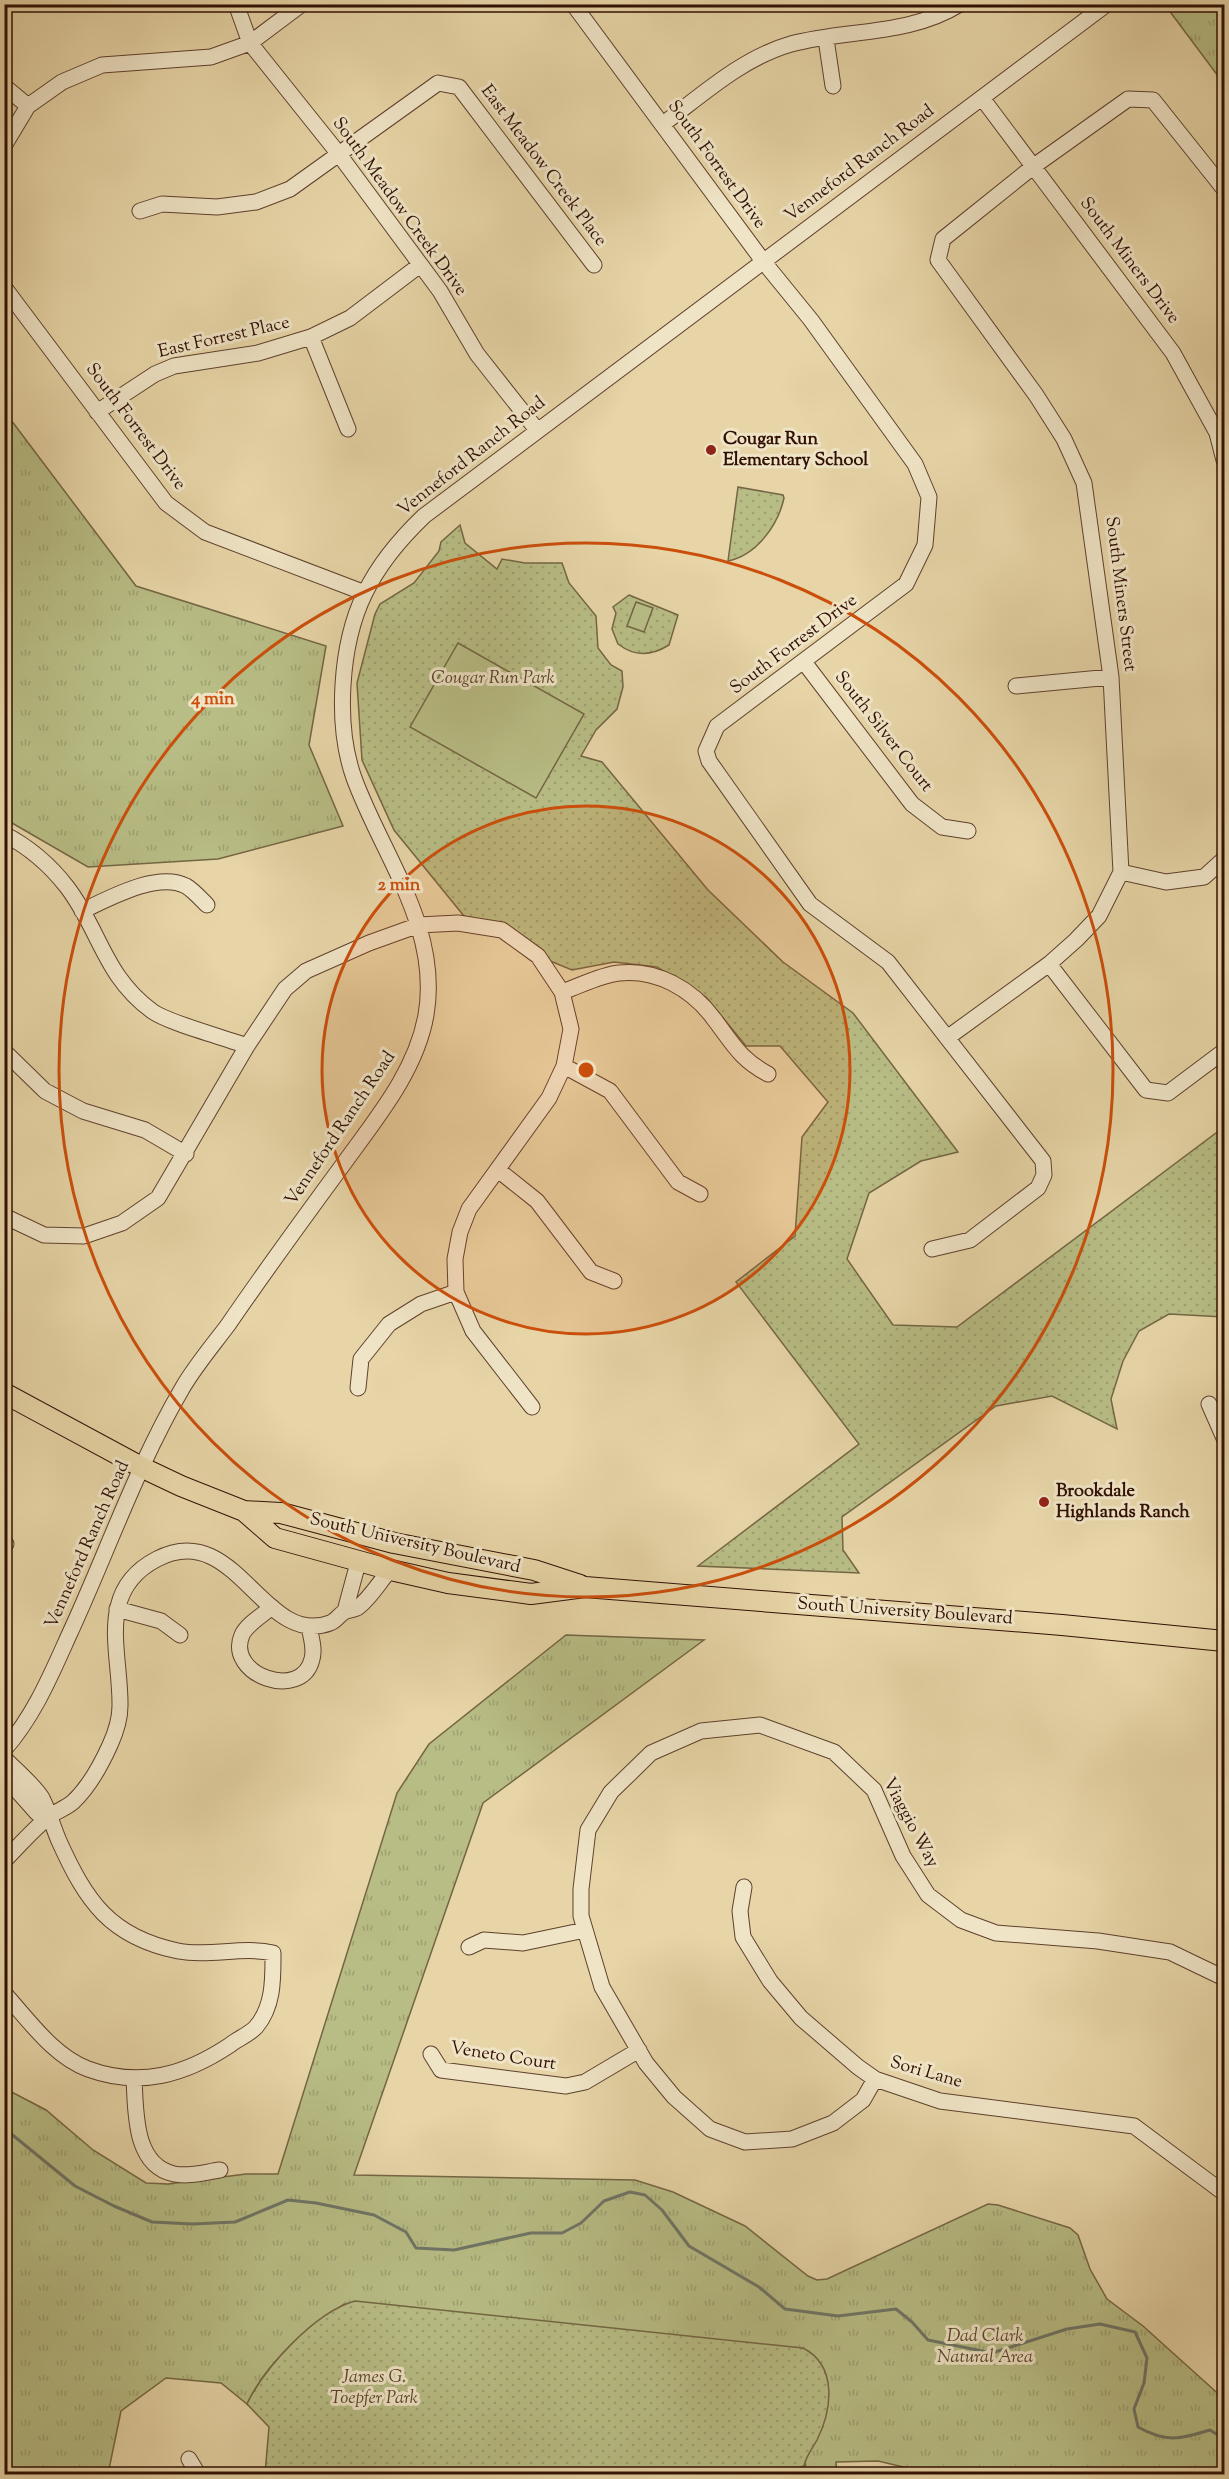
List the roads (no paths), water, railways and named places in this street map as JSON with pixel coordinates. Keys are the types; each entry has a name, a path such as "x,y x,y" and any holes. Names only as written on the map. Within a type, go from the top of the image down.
{"main road":[{"name":"South University Boulevard","path":"4,1393 143,1468 244,1511 281,1513 394,1543 534,1570 585,1587"},
{"name":"South University Boulevard","path":"244,1511 275,1538 358,1563 448,1583 531,1594 585,1587 1062,1624 1224,1641"},
{"path":"358,1563 363,1554 371,1551 457,1570 499,1565"}],"street":[{"name":"South Meadow Creek Drive","path":"236,4 250,43 338,153 440,291 477,354 537,430"},
{"path":"4,146 28,106 62,82 102,65 211,57 250,43 302,4"},
{"name":"South Forrest Drive","path":"573,4 763,261 811,320 915,464 928,496 926,545 906,584 717,726 706,751 709,760 810,904 888,962 1043,1161 1044,1175 1038,1188 970,1240 932,1249"},
{"path":"663,124 738,67 790,44 892,29 945,14 960,4"},
{"name":"Venneford Ranch Road","path":"4,1750 19,1733 43,1692 143,1468 184,1385 370,1127 410,1065 426,1015 427,970 419,925 354,778 345,741 342,702 344,670 355,618 365,593 406,533 537,430 1107,4"},
{"path":"826,39 833,86"},
{"name":"East Meadow Creek Place","path":"141,211 162,204 217,207 256,202 290,189 438,83 459,87 594,265"},
{"path":"4,86 28,106"},
{"name":"South Miners Drive","path":"982,98 1173,353 1217,433 1224,460"},
{"name":"South Miners Street","path":"1122,872 1111,677 1084,483 1064,439 1036,394 938,260 943,239 1034,166 1128,99 1154,100 1224,189"},
{"name":"East Forrest Place","path":"97,412 155,374 174,366 258,353 311,337 350,318 420,265"},
{"name":"South Forrest Drive","path":"4,287 166,503 205,532 365,593"},
{"path":"311,337 348,429"},
{"name":"South Silver Court","path":"804,662 912,804 942,827 968,831"},
{"path":"1016,686 1111,677"},
{"path":"4,834 22,843 68,887 110,967 128,990 154,1013 247,1046"},
{"path":"947,1038 1049,964 1099,916 1122,872 1166,882 1176,881 1204,877 1224,859"},
{"path":"82,911 125,891 156,882 185,885 207,905"},
{"path":"4,1216 44,1235 84,1236 122,1223 158,1198 186,1154 247,1046 285,989 306,970 419,925 458,923 502,930 538,956 562,992 571,1029 564,1066 549,1098 469,1209 460,1232 455,1259 456,1292 473,1331 532,1407"},
{"path":"1049,964 1146,1090 1168,1094 1224,1051"},
{"path":"562,992 618,973 646,973 669,980 704,1005 746,1062 768,1074"},
{"path":"4,1051 45,1090 83,1111 145,1130 186,1154"},
{"path":"564,1066 610,1091 678,1182 700,1194"},
{"path":"498,1170 537,1201 591,1272 614,1281"},
{"path":"358,1388 361,1359 389,1324 421,1304 456,1292"},
{"path":"1209,1404 1224,1438"},
{"path":"4,1861 49,1816 72,1802 95,1774 110,1744 120,1709 114,1633 117,1609 127,1587 141,1571 157,1559 184,1551 202,1554 221,1561 283,1617 309,1627 332,1623 345,1611 357,1608 390,1570"},
{"path":"345,1611 358,1563"},
{"path":"272,1607 242,1635 240,1647 243,1658 249,1668 258,1674 279,1681 289,1681 302,1675 310,1665 313,1656 309,1627"},
{"path":"117,1609 162,1621 180,1635"},
{"name":"Viaggio Way","path":"876,2079 863,2100 833,2123 792,2139 745,2142 710,2129 674,2097 639,2050 602,1987 581,1916 581,1889 588,1830 611,1792 651,1753 701,1731 760,1725 834,1752 858,1772 874,1790 903,1856 928,1895 961,1920 996,1933 1098,1941 1170,1952 1224,1978"},
{"path":"4,1758 41,1797 85,1891 122,1932 179,1951 218,1954 257,1949 273,1953 273,1991 256,2027 205,2062 147,2080 119,2078 86,2068 50,2044 4,1993"},
{"path":"4,1776 37,1813 49,1816"},
{"name":"Sori Lane","path":"744,1887 740,1911 743,1937 770,1981 801,2018 858,2067 876,2079 939,2101 1134,2126 1224,2193"},
{"path":"469,1947 484,1940 523,1943 585,1930"},
{"name":"Veneto Court","path":"430,2054 441,2070 566,2086 585,2082 639,2050"},
{"path":"134,2079 137,2129 142,2145 154,2162 172,2174 190,2175 220,2170"},
{"path":"189,2459 198,2475"}],"waterway":[{"path":"4,2128 75,2186 152,2222 193,2224 235,2222 288,2200 316,2203 374,2215 406,2232 416,2248 454,2250 531,2233 562,2233 581,2223 604,2201 630,2192 645,2195 662,2210 689,2246 759,2287 785,2309 838,2316 896,2309 928,2340 992,2353 1067,2329 1100,2324 1135,2332 1147,2358 1144,2383 1134,2409 1138,2427 1157,2435 1174,2438 1210,2430 1224,2439"}],"place":[{"name":"Cougar Run Elementary School","path":"711,450"},
{"name":"Brookdale Highlands Ranch","path":"1044,1502"}],"park label":[{"name":"Cougar Run Park","path":"493,679"},
{"name":"Dad Clark Natural Area","path":"985,2347"},
{"name":"James G. Toepfer Park","path":"374,2388"}]}
